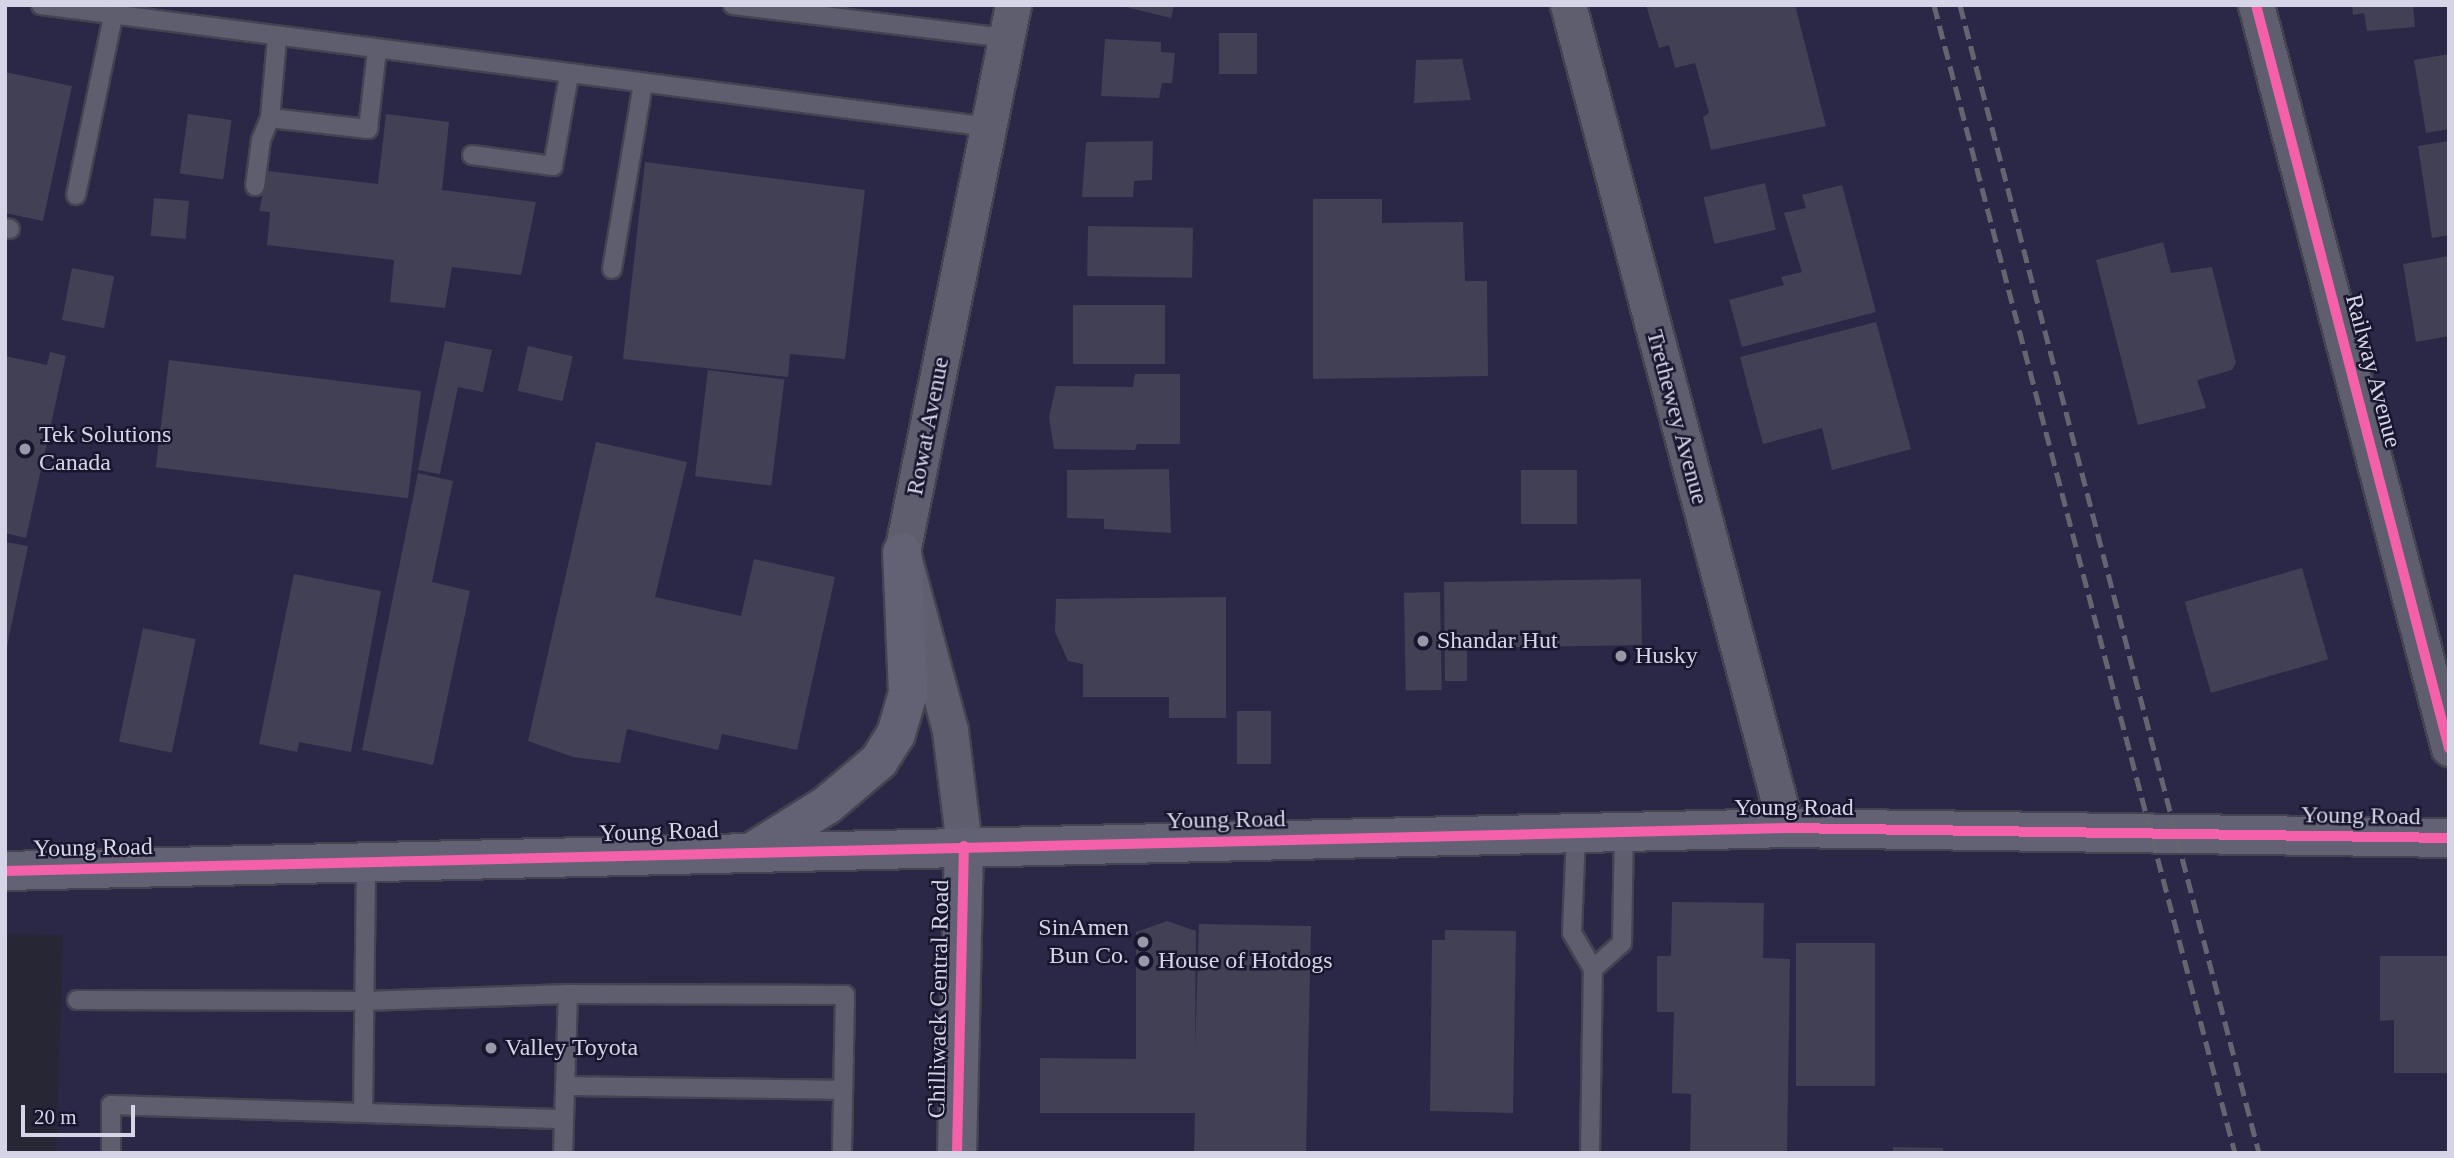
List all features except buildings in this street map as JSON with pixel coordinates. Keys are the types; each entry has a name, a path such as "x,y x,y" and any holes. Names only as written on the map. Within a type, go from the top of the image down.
{"main road":[{"path":"755,850 827,805 879,761 896,734 908,693 902,552"},
{"name":"Young Road","path":"5,871 366,863 755,850 1786,828 2449,838"},
{"name":"Chilliwack Central Road","path":"957,1153 964,846"}],"street":[{"name":"Trethewey Avenue","path":"1568,5 1786,828"},
{"name":"Railway Avenue","path":"2256,5 2449,748"},
{"name":"Rowat Avenue","path":"964,846 950,730 902,552 1010,22"}],"lane":[{"path":"41,5 113,18 989,127"},
{"path":"733,5 1010,22"},
{"path":"76,195 113,18"},
{"path":"255,186 261,139 270,118 277,39"},
{"path":"270,118 368,129 377,50"},
{"path":"472,155 553,166 569,75"},
{"path":"612,269 643,84"},
{"path":"1593,969 1622,943 1624,832"},
{"path":"1576,833 1572,933 1593,969 1590,1153"},
{"path":"363,1112 366,863"},
{"path":"563,1153 568,994"},
{"path":"77,1000 365,1001 568,994 845,995 842,1153"},
{"path":"565,1086 843,1090"},
{"path":"111,1153 111,1105 564,1119"}],"shaded area":[{"path":"5,5 2449,5 2449,1153 56,1153 63,935 5,934"}],"railway":[{"path":"1934,5 2235,1153"},
{"path":"1960,5 2259,1153"}],"cycle path":[{"path":"2256,5 2449,748"},
{"path":"5,871 1786,828 2449,838"},
{"path":"957,1153 964,846"}],"place":[{"name":"Tek Solutions Canada","path":"25,449"},
{"name":"Shandar Hut","path":"1423,641"},
{"name":"Husky","path":"1621,656"},
{"name":"SinAmen Bun Co.","path":"1143,942"},
{"name":"House of Hotdogs","path":"1144,961"},
{"name":"Valley Toyota","path":"491,1048"}]}
